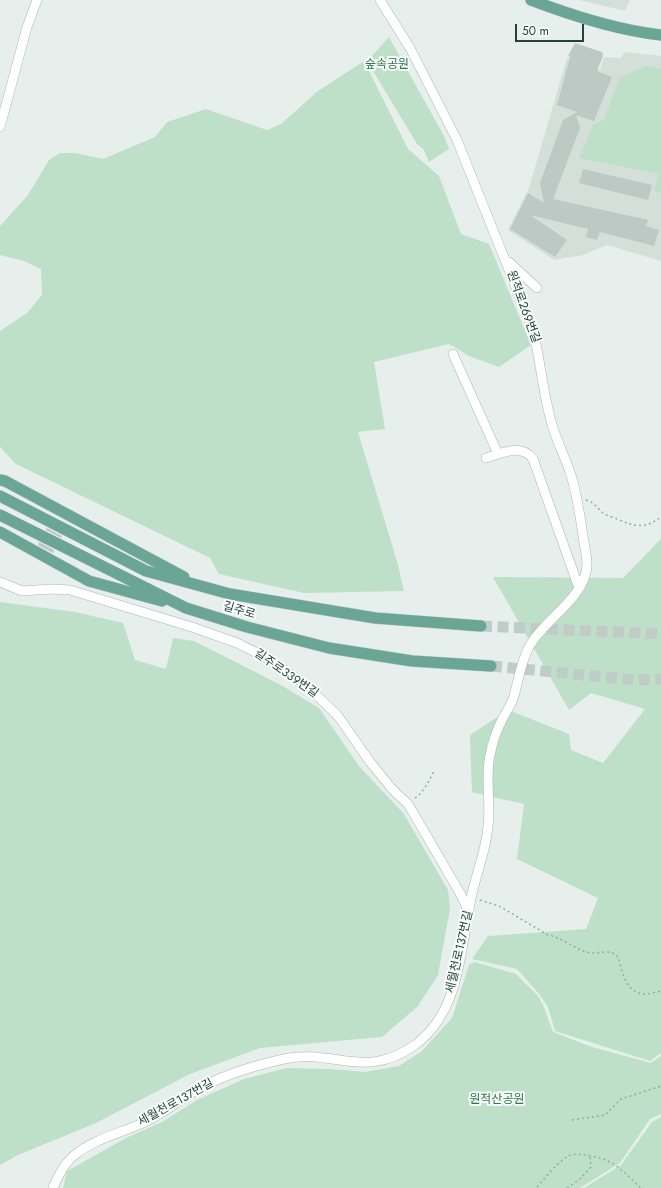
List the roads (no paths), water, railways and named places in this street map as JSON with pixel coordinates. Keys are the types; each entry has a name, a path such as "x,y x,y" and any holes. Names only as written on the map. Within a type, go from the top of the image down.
{"main road":[{"path":"531,0 571,16 641,33 661,35"},
{"path":"0,480 5,481 201,586"},
{"name":"길주로","path":"0,496 146,571 230,594 375,618 481,626"},
{"name":"길주로","path":"0,515 186,608 247,627 329,648 412,661 491,666"},
{"path":"0,532 89,581 186,608"}],"street":[{"path":"0,127 27,27 37,0"},
{"name":"원적로269번길","path":"380,0 410,48 447,120 505,257 533,330 553,430 571,474 577,498 587,562 586,576 579,588 532,642"},
{"path":"505,257 515,269 537,288"},
{"path":"453,354 498,454"},
{"path":"486,458 498,454 521,450 528,452 533,460 579,588"},
{"name":"길주로339번길","path":"0,582 22,591 52,589 70,590 192,627 253,650 306,685 338,716 370,762 421,823 469,912"},
{"name":"세월천로137번길","path":"53,1188 65,1164 91,1144 146,1122 198,1089 217,1080 283,1059 296,1057 364,1063 378,1062 391,1058 416,1044 434,1026 448,1003 465,942 471,899 484,856 489,822 487,777 490,755 501,722 511,706 522,662 532,642"}],"tunnel":[{"path":"481,626 661,634"},
{"path":"491,666 637,680 661,679"}],"park label":[{"name":"숲속공원","path":"387,65"},
{"name":"원적산공원","path":"497,1100"}]}
